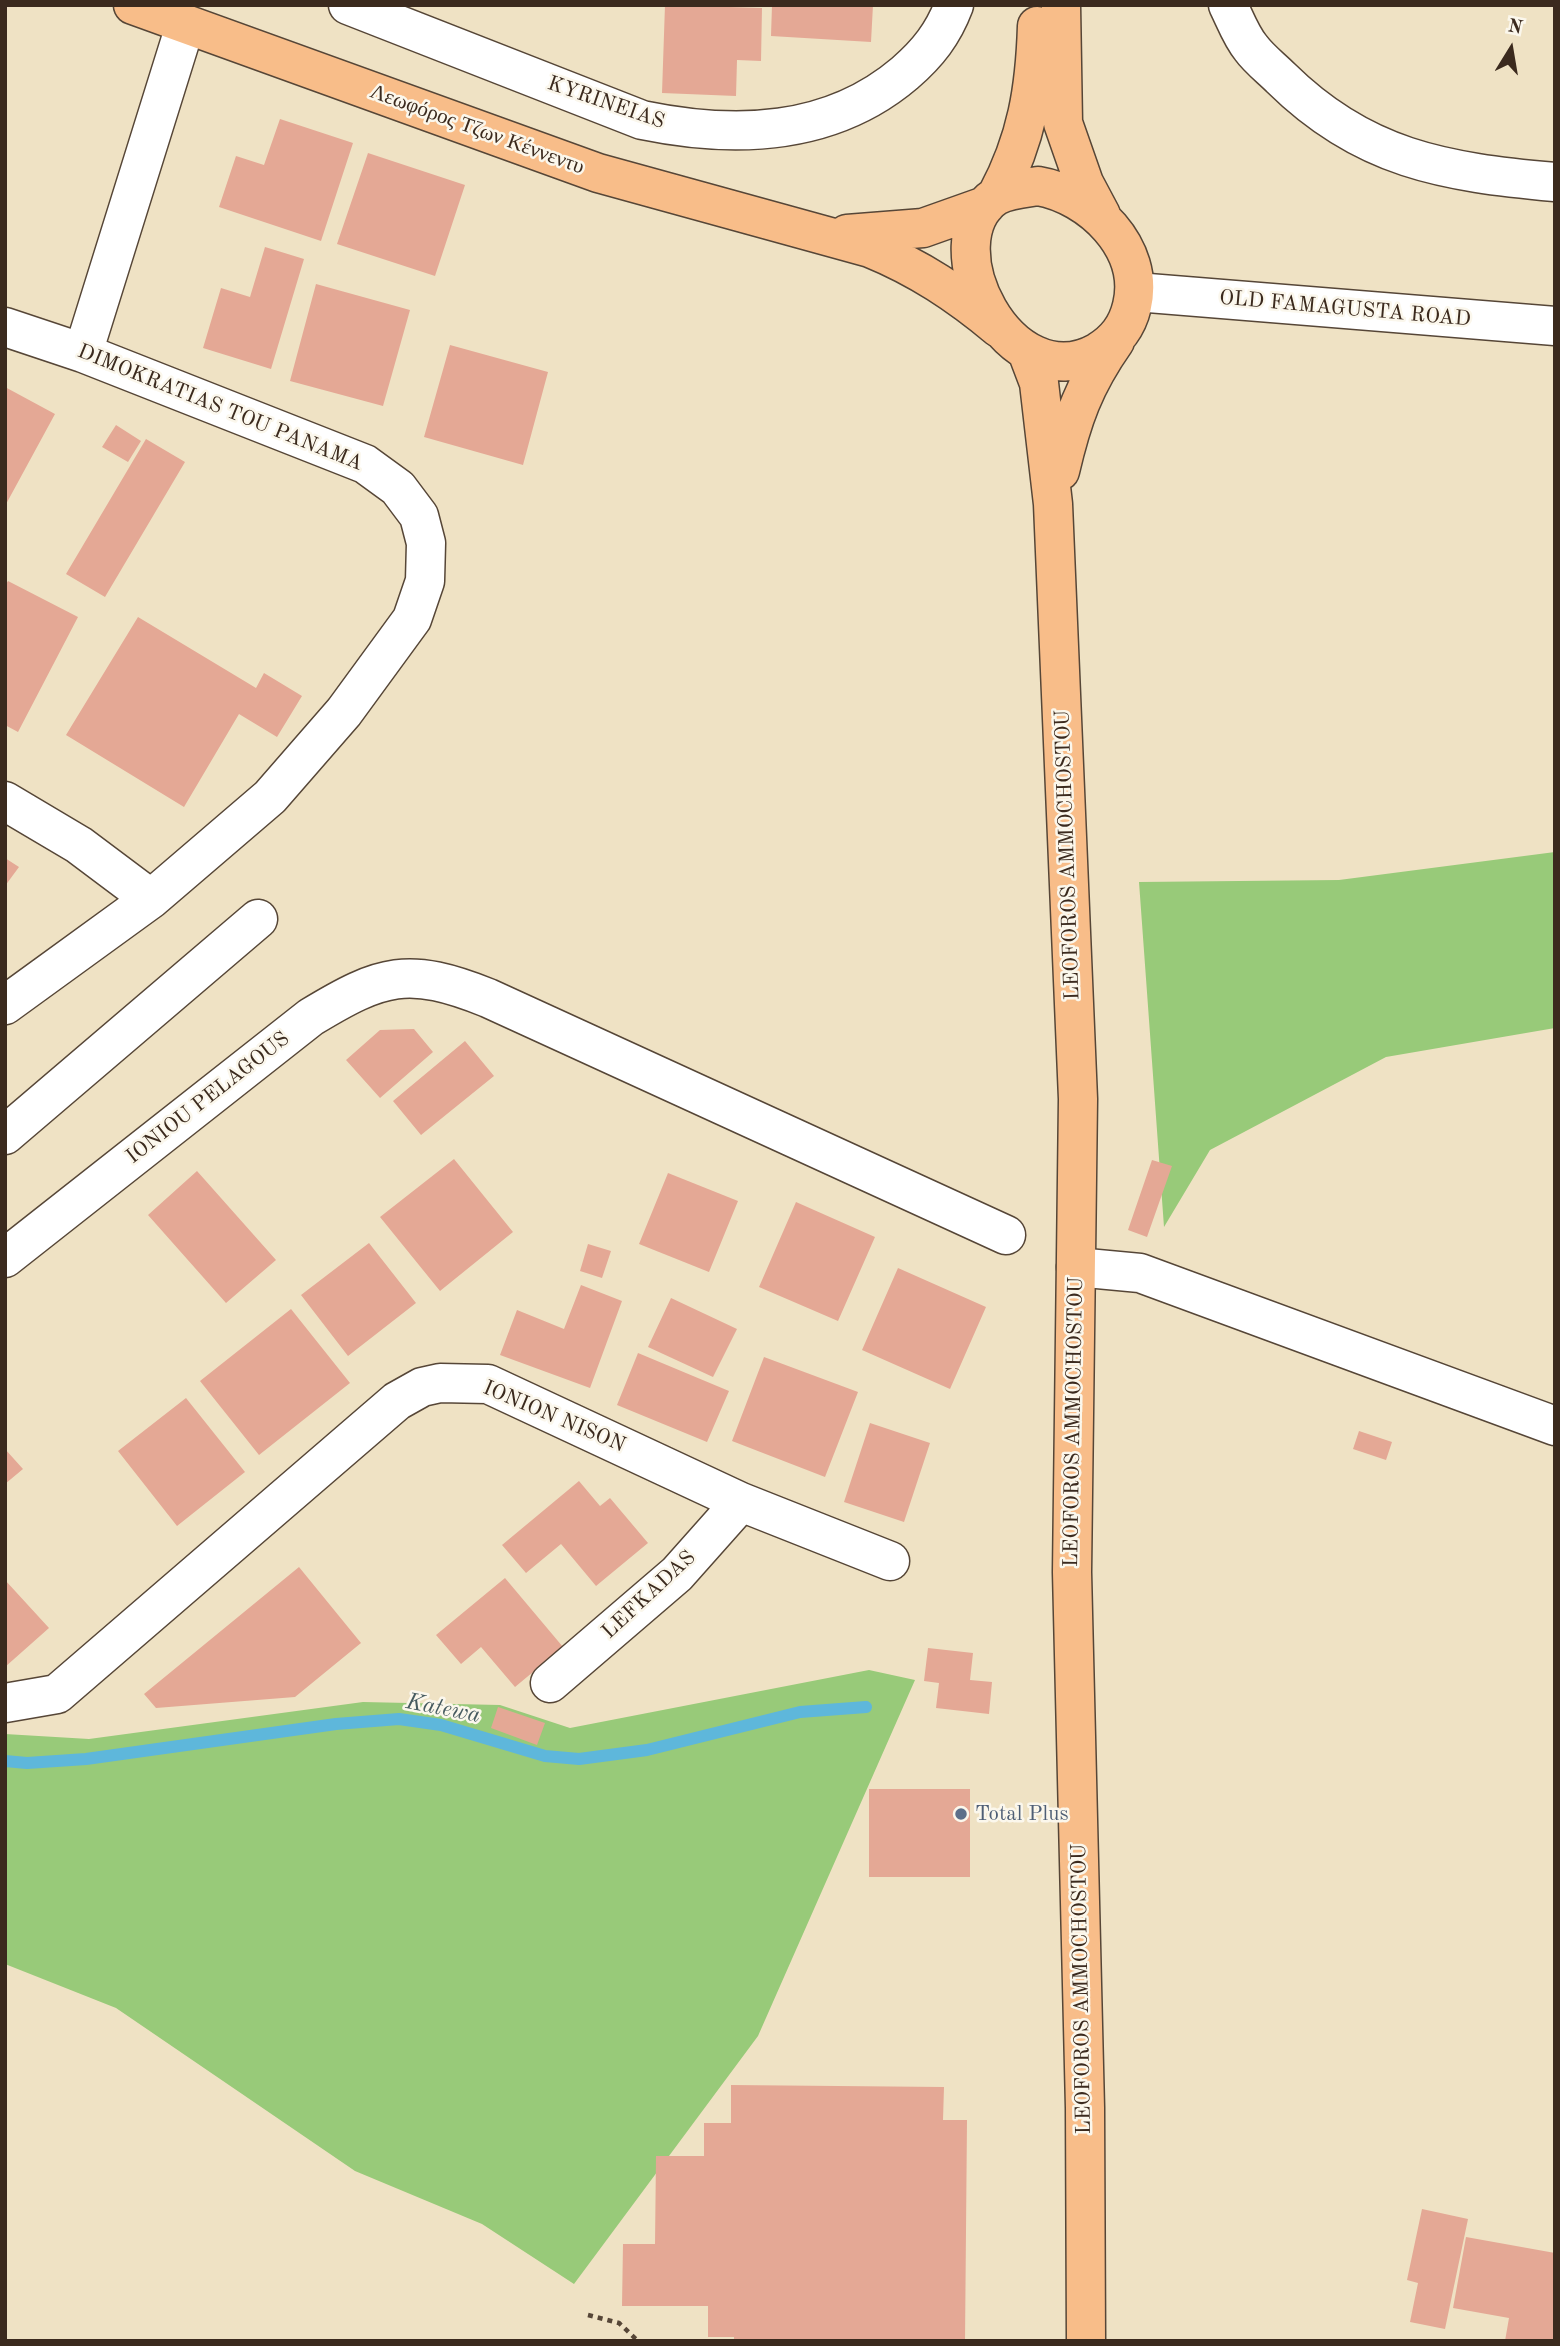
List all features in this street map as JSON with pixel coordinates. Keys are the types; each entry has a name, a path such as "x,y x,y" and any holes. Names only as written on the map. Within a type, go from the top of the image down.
{"main road":[{"name":"Λεωφόρος Τζων Κέννεντυ","path":"133,5 598,173 694,201 828,234"},
{"path":"999,328 975,285 971,257 974,231 1016,160 1028,122 1036,59 1038,5"},
{"path":"828,234 909,264 957,293 1028,354 1048,359 1080,358 1101,350 1116,339 1125,327 1136,292 1125,248 1106,223 1084,183 1063,123 1061,5"},
{"path":"828,234 923,228 1038,186 1059,190 1089,207 1106,223"},
{"name":"LEOFOROS AMMOCHOSTOU","path":"1053,504 1076,408 1091,374 1116,339"},
{"name":"LEOFOROS AMMOCHOSTOU","path":"1028,354 1039,383 1053,504 1078,1099 1072,1572 1085,2108 1086,2341"}],"street":[{"name":"KYRINEIAS","path":"348,5 642,120 685,129 737,132 784,129 828,118 863,102 890,86 938,41 954,5"},
{"path":"1228,5 1250,47 1298,94 1335,125 1379,147 1428,164 1481,176 1555,182"},
{"path":"83,353 185,26"},
{"name":"OLD FAMAGUSTA ROAD","path":"1136,292 1555,326"},
{"name":"DIMOKRATIAS TOU PANAMA","path":"5,327 83,353 365,464 398,488 419,516 426,543 425,581 412,619 344,712 270,797 151,899 5,1005"},
{"path":"5,801 79,845 151,899"},
{"path":"5,1135 258,919"},
{"name":"IONIOU PELAGOUS","path":"5,1258 311,1017 352,992 384,979 428,979 453,984 488,998 1006,1235"},
{"path":"1076,1267 1140,1273 1555,1426"},
{"name":"IONION NISON","path":"5,1703 57,1694 397,1401 422,1387 460,1381 488,1384 741,1502 890,1561"},
{"name":"LEFKADAS","path":"550,1684 677,1574 741,1502"}],"path":[{"path":"588,2315 618,2323 638,2341"}],"green space":[{"path":"1555,852 1555,1028 1386,1057 1210,1150 1164,1227 1139,882 1339,880"},
{"path":"869,1670 915,1680 758,2036 574,2284 482,2224 355,2171 116,2008 5,1964 5,1734 89,1739 363,1702 500,1705 570,1728"}],"building":[{"path":"665,5 762,8 761,61 737,60 736,96 662,93"},
{"path":"772,5 873,5 871,42 771,36"},
{"path":"280,119 353,143 321,241 219,207 236,156 264,165"},
{"path":"368,153 465,185 435,276 337,244"},
{"path":"265,247 304,259 271,369 203,348 221,288 250,297"},
{"path":"316,284 410,310 383,406 290,381"},
{"path":"450,345 548,372 523,465 424,437"},
{"path":"5,387 55,414 5,506"},
{"path":"116,425 141,441 128,462 102,447"},
{"path":"146,439 185,462 105,597 66,574"},
{"path":"8,581 78,617 18,732 5,725 5,586"},
{"path":"138,617 256,688 264,673 302,696 277,737 239,714 184,807 66,735"},
{"path":"5,858 19,867 5,886"},
{"path":"414,1029 433,1052 380,1098 346,1060 380,1030"},
{"path":"465,1041 494,1076 421,1135 393,1101"},
{"path":"454,1159 513,1232 440,1291 380,1217"},
{"path":"1152,1160 1172,1166 1147,1237 1128,1230"},
{"path":"197,1171 276,1260 226,1303 148,1215"},
{"path":"668,1173 738,1201 709,1272 639,1244"},
{"path":"796,1202 875,1237 838,1321 759,1287"},
{"path":"369,1243 416,1303 348,1356 301,1295"},
{"path":"588,1244 611,1251 602,1278 580,1271"},
{"path":"898,1268 986,1307 950,1389 862,1350"},
{"path":"581,1285 622,1301 590,1388 500,1355 517,1310 564,1329"},
{"path":"671,1298 737,1329 713,1377 648,1347"},
{"path":"291,1309 350,1383 259,1455 200,1381"},
{"path":"638,1353 729,1391 707,1442 617,1405"},
{"path":"764,1357 858,1392 825,1477 732,1441"},
{"path":"186,1398 245,1472 177,1526 118,1451"},
{"path":"870,1423 930,1443 904,1522 844,1502"},
{"path":"1359,1431 1392,1442 1386,1460 1353,1449"},
{"path":"5,1449 23,1469 5,1484"},
{"path":"579,1481 600,1506 610,1498 648,1543 596,1586 561,1544 526,1573 502,1545"},
{"path":"299,1567 361,1643 295,1697 156,1708 144,1694"},
{"path":"505,1578 563,1647 515,1687 481,1647 461,1664 436,1635"},
{"path":"5,1580 49,1628 5,1667"},
{"path":"928,1648 973,1653 970,1680 992,1682 989,1714 936,1708 939,1683 924,1681"},
{"path":"498,1707 545,1723 537,1745 491,1728"},
{"path":"869,1789 970,1789 970,1877 869,1877"},
{"path":"731,2085 944,2087 943,2120 967,2120 965,2341 734,2341 734,2337 708,2337 708,2306 622,2306 623,2244 655,2244 656,2156 704,2156 704,2123 731,2123"},
{"path":"1422,2209 1468,2219 1445,2329 1410,2322 1418,2283 1407,2280"},
{"path":"1466,2237 1555,2253 1555,2340 1505,2341 1509,2318 1453,2308"}],"waterway":[{"name":"Katewa","path":"5,1761 27,1763 86,1759 336,1724 399,1719 441,1725 545,1756 579,1759 647,1750 800,1712 866,1707"}],"place":[{"name":"Total Plus","path":"961,1814"}]}
